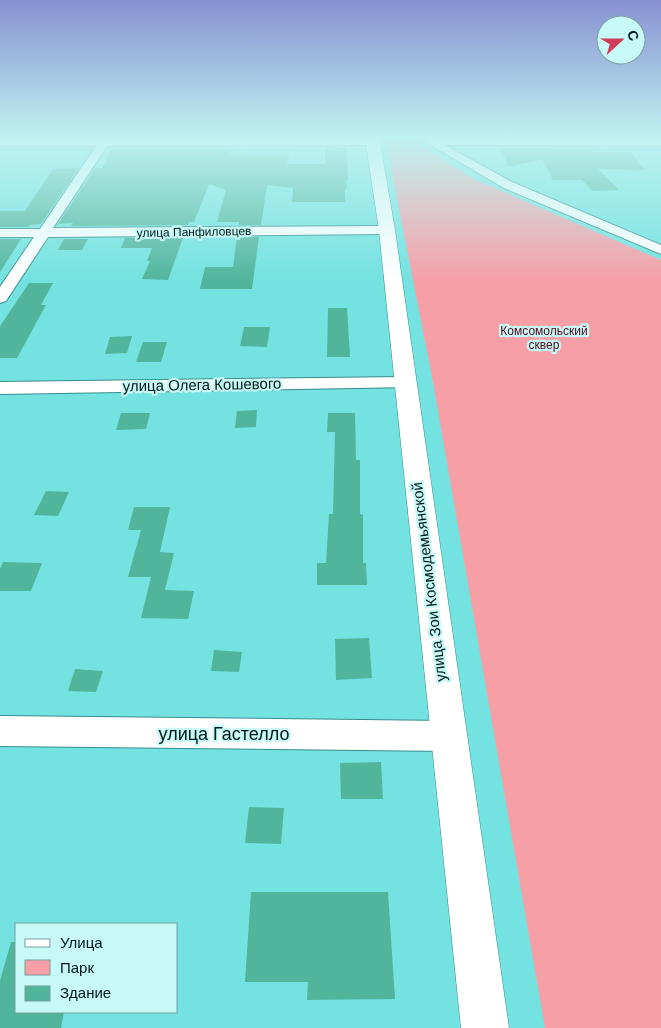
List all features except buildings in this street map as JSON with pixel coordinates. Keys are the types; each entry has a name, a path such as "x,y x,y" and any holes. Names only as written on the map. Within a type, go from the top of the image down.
{"main road":[{"name":"улица Зои Космодемьянской","path":"380,185 387,230 485,1028"}],"street":[{"path":"0,298 76,185"},
{"path":"508,185 661,250"},
{"name":"улица Панфиловцев","path":"0,233 387,230"},
{"name":"улица Олега Кошевого","path":"0,388 405,383"},
{"name":"улица Гастелло","path":"0,731 448,736"}],"green space":[{"name":"Комсомольский сквер","path":"394,185 488,185 661,260 661,1028 545,1028 433,382"}]}
